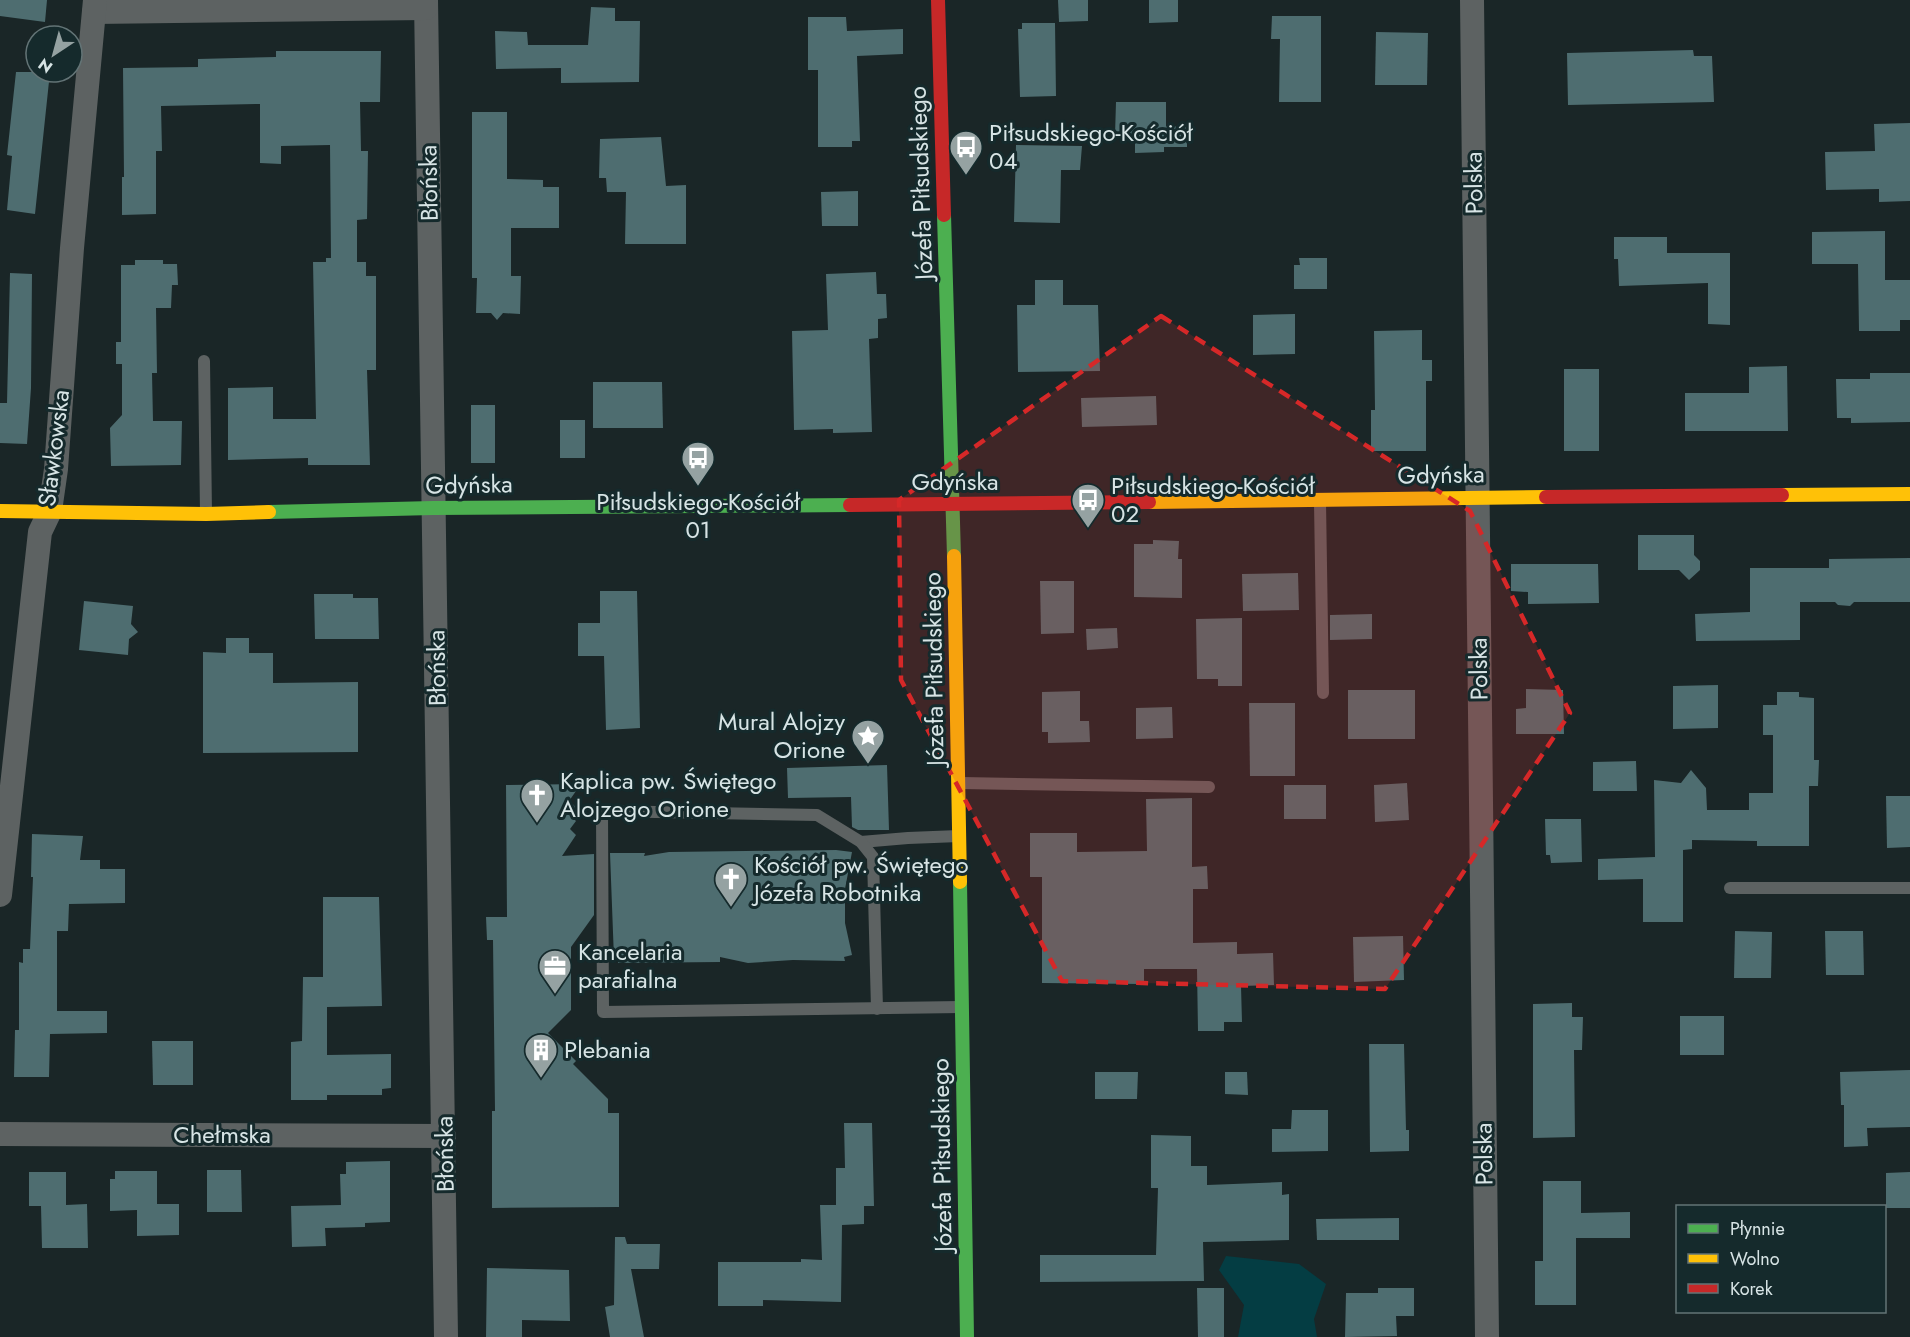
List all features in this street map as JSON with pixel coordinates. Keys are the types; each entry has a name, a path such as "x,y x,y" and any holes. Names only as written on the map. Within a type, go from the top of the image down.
{"street":[{"name":"Józefa Piłsudskiego","path":"938,0 953,504 956,728 960,783 967,1337"},
{"name":"Polska","path":"1472,0 1486,1337"},
{"path":"94,6 426,4"},
{"name":"Błońska","path":"426,4 446,1337"},
{"name":"Sławkowska","path":"0,895 40,532 50,511 57,469 72,248 94,6"},
{"name":"Gdyńska","path":"0,511 206,514 434,508 1910,494"},
{"name":"Chełmska","path":"0,1134 444,1136"}],"lane":[{"path":"204,361 206,514"},
{"path":"1320,500 1323,693"},
{"path":"960,783 1209,787"},
{"path":"877,1009 873,857 861,842 818,814 602,811 603,1011 877,1009 962,1007"},
{"path":"861,842 961,836"},
{"path":"1730,888 1910,888"}],"highlighted area":[{"path":"1161,316 1470,511 1570,713 1385,989 1062,981 901,680 899,500"}],"shaded area":[{"path":"1226,1256 1299,1264 1326,1284 1314,1319 1317,1337 1238,1337 1244,1305 1219,1270"}],"building":[{"path":"0,0 47,0 45,22 0,16"},
{"path":"1058,0 1088,0 1088,21 1059,22"},
{"path":"1149,0 1178,0 1178,22 1149,23"},
{"path":"591,7 615,8 615,21 640,21 639,82 561,83 561,68 496,69 495,31 527,32 528,45 588,45"},
{"path":"1272,16 1321,16 1321,102 1279,102 1280,39 1271,39"},
{"path":"808,17 846,17 847,31 903,29 903,54 857,56 860,141 852,141 852,147 818,147 818,70 808,70"},
{"path":"1022,23 1055,23 1056,96 1020,97 1018,29 1022,29"},
{"path":"1376,32 1428,33 1427,85 1375,85"},
{"path":"1693,50 1694,56 1712,56 1714,102 1568,105 1567,53"},
{"path":"276,51 381,51 380,102 360,102 361,151 368,151 367,219 357,220 357,262 366,262 366,276 376,276 376,370 367,370 370,465 308,465 308,458 228,460 228,388 273,387 273,419 316,419 313,262 326,262 326,258 331,258 330,145 281,146 281,164 260,163 260,104 161,106 162,151 156,151 156,214 122,215 123,68 198,67 198,59 276,57"},
{"path":"16,72 24,72 24,84 49,84 35,214 7,210 12,156 7,155"},
{"path":"1116,102 1166,102 1166,126 1187,127 1187,147 1164,147 1164,152 1135,153 1135,135 1115,135"},
{"path":"472,112 507,112 507,179 543,180 543,187 559,187 559,228 511,228 511,276 521,276 520,314 503,313 497,320 491,313 476,313 477,278 472,278"},
{"path":"1910,123 1910,201 1879,202 1879,189 1826,190 1825,152 1875,151 1874,124"},
{"path":"661,137 666,186 686,185 686,244 625,244 626,192 607,192 606,178 599,178 600,139"},
{"path":"1016,145 1082,146 1080,170 1061,170 1060,223 1014,222"},
{"path":"858,191 858,226 822,226 821,192"},
{"path":"1885,231 1885,280 1910,280 1910,320 1900,320 1900,331 1859,331 1858,264 1812,264 1812,232"},
{"path":"1614,237 1667,237 1667,253 1730,253 1730,325 1708,324 1708,283 1619,286 1618,259 1614,259"},
{"path":"1299,258 1327,258 1327,289 1294,289 1294,265 1300,265"},
{"path":"135,260 163,260 163,264 177,264 178,285 172,285 171,308 156,308 157,373 152,373 153,421 182,421 181,465 111,466 110,428 122,415 122,364 116,364 116,342 121,342 121,265 135,265"},
{"path":"876,272 877,294 886,294 887,318 878,319 878,338 869,339 872,432 833,433 833,429 794,430 792,331 828,330 826,274"},
{"path":"10,273 32,274 31,388 27,444 0,443 0,403 7,403"},
{"path":"1035,280 1063,280 1063,305 1098,305 1100,371 1018,372 1017,305 1035,305"},
{"path":"1295,314 1295,354 1253,355 1253,315"},
{"path":"1422,330 1422,360 1432,360 1432,381 1426,381 1426,451 1371,451 1371,410 1375,410 1374,331"},
{"path":"1787,366 1788,431 1685,431 1685,393 1749,393 1749,367"},
{"path":"1564,369 1599,369 1599,451 1564,451"},
{"path":"1870,373 1910,373 1910,422 1851,423 1851,418 1837,418 1836,379 1870,379"},
{"path":"593,382 662,382 663,428 593,428"},
{"path":"1156,396 1157,425 1082,427 1081,398"},
{"path":"471,405 495,405 495,463 471,463"},
{"path":"560,420 585,420 585,458 560,458"},
{"path":"1638,535 1694,535 1694,555 1700,561 1700,570 1689,580 1679,570 1638,570"},
{"path":"1153,540 1179,541 1178,559 1182,559 1182,598 1134,597 1134,544 1153,544"},
{"path":"1910,558 1910,602 1854,602 1850,606 1838,605 1835,602 1800,602 1800,640 1696,641 1695,614 1750,612 1750,568 1829,568 1829,559"},
{"path":"1511,564 1598,564 1599,603 1528,604 1528,592 1511,591"},
{"path":"1298,573 1299,610 1243,611 1242,574"},
{"path":"1040,581 1074,581 1074,633 1041,634"},
{"path":"600,591 637,591 640,728 606,730 604,656 578,656 578,623 600,623"},
{"path":"314,594 353,594 353,598 378,598 379,639 315,639"},
{"path":"84,601 133,606 131,624 138,632 129,639 128,655 79,650"},
{"path":"1372,614 1372,639 1330,640 1330,615"},
{"path":"1242,618 1242,686 1218,686 1218,679 1197,679 1196,619"},
{"path":"1117,628 1118,648 1087,650 1086,629"},
{"path":"226,638 249,638 249,653 273,653 273,683 358,682 358,752 203,753 203,652 226,653"},
{"path":"1718,685 1718,728 1673,729 1673,686"},
{"path":"1526,689 1563,690 1564,734 1516,734 1516,709 1526,708"},
{"path":"1348,690 1415,690 1415,739 1348,739"},
{"path":"1080,691 1080,721 1089,721 1090,742 1048,743 1048,732 1042,732 1042,692"},
{"path":"1777,692 1799,692 1799,697 1814,698 1814,760 1819,760 1818,786 1809,786 1809,846 1757,846 1757,841 1692,840 1692,849 1683,850 1683,922 1643,922 1643,879 1598,880 1598,859 1655,857 1654,780 1681,783 1691,770 1706,788 1707,810 1749,810 1749,793 1773,793 1773,735 1763,735 1763,705 1777,705"},
{"path":"1249,703 1295,703 1295,776 1250,776"},
{"path":"1172,707 1173,738 1136,739 1136,708"},
{"path":"1636,761 1637,791 1593,791 1593,762"},
{"path":"887,765 889,830 858,830 852,827 851,797 788,798 787,768"},
{"path":"1407,783 1409,820 1375,822 1374,785"},
{"name":"Plebania","path":"581,784 569,801 576,807 570,815 576,821 570,829 576,835 562,856 594,854 594,915 571,947 571,1010 548,1033 576,1061 573,1064 608,1099 608,1113 619,1113 619,1207 492,1208 492,1111 495,1111 493,940 487,940 486,917 507,917 506,785"},
{"path":"1284,785 1326,785 1326,819 1284,819"},
{"path":"1886,796 1910,796 1910,847 1887,848"},
{"path":"1192,798 1192,867 1207,866 1208,889 1193,889 1193,943 1237,942 1237,954 1273,953 1274,985 1241,986 1242,1022 1224,1022 1224,1031 1198,1031 1197,969 1144,969 1144,984 1042,983 1042,877 1030,877 1030,833 1077,833 1077,852 1147,851 1146,799"},
{"path":"1545,819 1581,819 1582,862 1551,863 1550,855 1546,855"},
{"path":"32,834 83,836 80,860 100,860 100,869 125,869 125,903 69,904 68,931 57,931 57,1011 107,1011 107,1033 50,1034 49,1077 14,1077 15,1030 19,1030 19,962 23,963 23,949 30,949"},
{"name":"Kościół pw. Świętego Józefa Robotnika","path":"836,850 852,852 845,889 845,923 852,955 844,957 845,961 793,960 748,963 720,957 720,962 618,963 618,959 614,959 610,853 645,853 644,856 669,852"},
{"path":"323,897 379,897 382,1006 327,1007 327,1055 391,1054 391,1088 382,1089 382,1095 327,1095 327,1100 291,1100 291,1042 302,1041 303,977 323,977"},
{"path":"1735,931 1772,932 1771,978 1734,978"},
{"path":"1825,931 1863,931 1864,975 1826,975"},
{"path":"1403,936 1404,980 1354,982 1353,937"},
{"path":"1572,1003 1572,1017 1583,1017 1582,1050 1574,1050 1575,1137 1533,1138 1533,1004"},
{"path":"1680,1016 1724,1016 1724,1055 1680,1055"},
{"path":"152,1041 193,1041 193,1085 153,1085"},
{"path":"1369,1044 1404,1044 1406,1130 1409,1130 1409,1151 1370,1152"},
{"path":"1910,1070 1910,1127 1867,1128 1868,1146 1844,1147 1844,1105 1841,1105 1840,1072"},
{"path":"1095,1072 1138,1072 1137,1099 1095,1099"},
{"path":"1225,1072 1247,1072 1248,1095 1225,1094"},
{"path":"1292,1110 1328,1110 1328,1151 1272,1152 1272,1129 1291,1129"},
{"path":"844,1123 872,1123 874,1206 864,1206 864,1224 842,1225 841,1302 763,1300 763,1306 718,1306 718,1262 822,1260 820,1205 836,1205 836,1168 845,1168"},
{"path":"1151,1135 1191,1136 1191,1166 1207,1166 1207,1185 1282,1182 1282,1195 1289,1194 1289,1240 1203,1242 1204,1281 1040,1282 1040,1255 1156,1255 1158,1188 1151,1188"},
{"path":"390,1161 390,1222 365,1223 365,1227 325,1228 326,1246 292,1247 291,1206 341,1205 340,1174 346,1174 346,1162"},
{"path":"207,1170 241,1170 242,1212 207,1212"},
{"path":"115,1171 157,1171 157,1204 179,1204 179,1235 137,1236 137,1210 110,1211 110,1179 115,1179"},
{"path":"29,1172 66,1172 66,1205 87,1204 88,1248 42,1248 41,1206 29,1206"},
{"path":"1910,1172 1910,1208 1886,1208 1886,1173"},
{"path":"1543,1181 1581,1181 1581,1213 1630,1212 1630,1238 1576,1238 1576,1305 1535,1305 1535,1261 1543,1261"},
{"path":"1399,1218 1399,1240 1317,1240 1316,1219"},
{"path":"615,1237 625,1237 627,1244 660,1244 659,1269 631,1269 644,1337 610,1337 605,1307 614,1305"},
{"path":"487,1268 569,1270 570,1321 522,1320 522,1337 486,1337"},
{"path":"1197,1288 1224,1288 1224,1337 1198,1337"},
{"path":"1378,1288 1414,1288 1414,1316 1396,1316 1397,1336 1345,1337 1346,1293 1378,1293"}],"traffic: fast":[{"path":"944,215 954,556"},
{"path":"269,512 433,508 850,505"},
{"path":"960,882 967,1337"}],"traffic: slow":[{"path":"1782,495 1910,494"},
{"path":"1149,502 1546,497"},
{"path":"0,511 206,514 269,512"},
{"path":"954,556 960,882"}],"traffic: jam":[{"path":"938,0 944,215"},
{"path":"1546,497 1782,495"},
{"path":"850,505 1149,502"}],"place":[{"name":"Piłsudskiego-Kościół 04","path":"966,176"},
{"name":"Piłsudskiego-Kościół 01","path":"698,487"},
{"name":"Piłsudskiego-Kościół 02","path":"1088,529"},
{"name":"Mural Alojzy Orione","path":"868,765"},
{"name":"Kaplica pw. Świętego Alojzego Orione","path":"537,824"},
{"name":"Kościół pw. Świętego Józefa Robotnika","path":"731,908"},
{"name":"Kancelaria parafialna","path":"555,995"},
{"name":"Plebania","path":"541,1079"}]}
